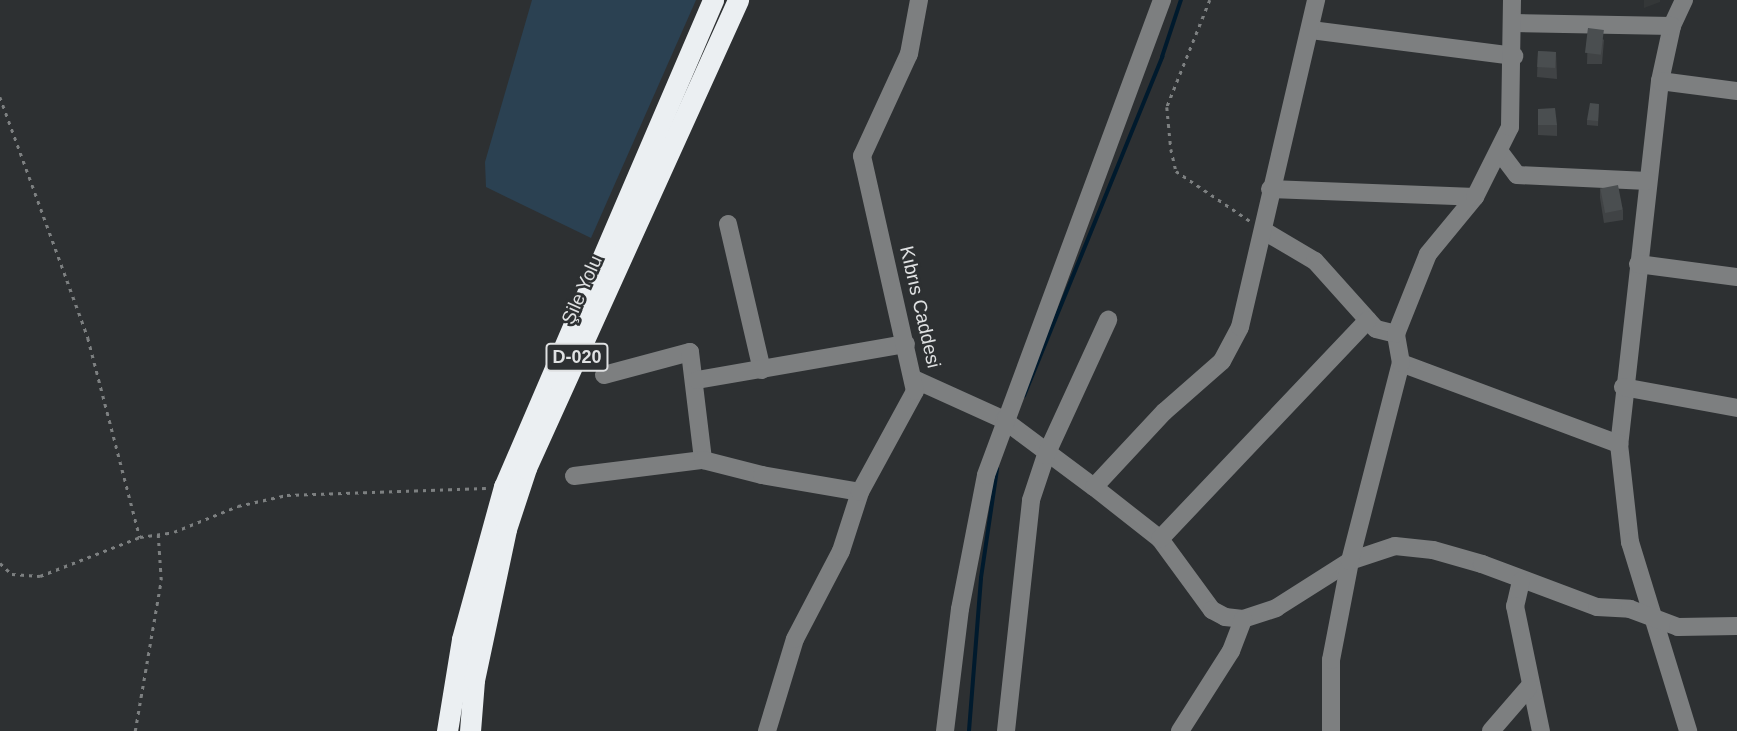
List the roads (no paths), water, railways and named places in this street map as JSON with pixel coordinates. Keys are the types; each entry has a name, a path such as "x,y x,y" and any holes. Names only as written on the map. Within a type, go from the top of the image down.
{"highway":[{"name":"Şile Yolu","path":"447,731 462,639 503,487 713,0"},
{"name":"Şile Yolu","path":"470,731 474,680 506,529 526,468 738,0"}],"street":[{"name":"Kıbrıs Caddesi","path":"767,731 787,658 841,551 860,492 912,403 916,380 862,156 909,54 919,0"},
{"path":"945,731 973,531 1004,420 1063,278 1162,0"},
{"path":"1094,486 1157,419 1222,361 1240,327 1316,0"},
{"path":"1331,731 1331,660 1350,561 1401,363 1396,334 1428,254 1475,197 1510,127 1514,56 1512,0"},
{"path":"1684,0 1672,26 1660,81 1623,387 1619,444 1630,542 1649,616 1688,731"},
{"path":"1514,23 1672,26"},
{"path":"1311,30 1514,56"},
{"path":"1660,81 1737,91"},
{"path":"1499,151 1517,175 1648,181"},
{"path":"1270,189 1475,197"},
{"path":"728,224 762,370"},
{"path":"1264,231 1315,261 1368,320 1385,334 1396,334"},
{"path":"1638,264 1737,277"},
{"path":"1006,731 1023,550 1031,500 1046,455 1108,320"},
{"path":"1160,539 1368,320"},
{"path":"697,380 906,344"},
{"path":"604,375 690,352 697,380 703,460"},
{"path":"1401,363 1619,444"},
{"path":"916,380 1004,420 1046,455 1094,486 1160,539 1212,610 1242,619 1276,608 1350,561 1383,547 1413,547 1482,564 1597,607 1649,616 1678,627 1737,625"},
{"path":"1623,387 1737,408"},
{"path":"574,476 703,460 860,492"},
{"path":"1521,580 1515,606 1529,687 1541,731"},
{"path":"1180,731 1231,651 1242,619"},
{"path":"1491,731 1529,687"}],"waterway":[{"path":"1024,396 1162,57 1181,0"},
{"path":"969,731 981,578 997,469"}]}
